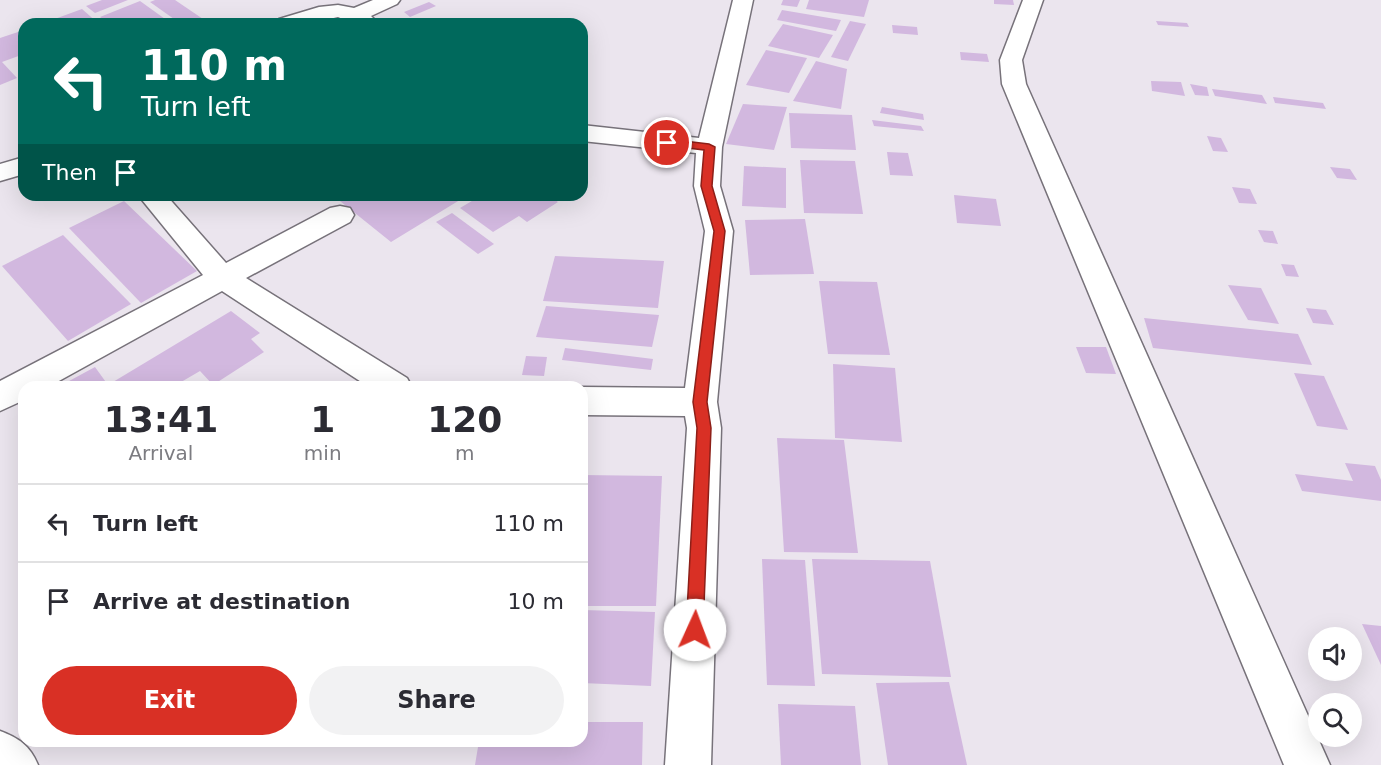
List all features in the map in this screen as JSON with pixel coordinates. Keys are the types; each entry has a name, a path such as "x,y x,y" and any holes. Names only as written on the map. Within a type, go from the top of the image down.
{"street":[{"path":"363,18 390,0"},
{"path":"688,765 704,428 700,402 719,231 707,186 709,147 743,0"},
{"path":"1033,0 1011,60 1014,84 1307,765"},
{"path":"304,18 324,11 339,10 359,18"},
{"path":"588,134 709,147"},
{"path":"0,173 18,167"},
{"path":"156,201 222,278 385,381"},
{"path":"27,381 340,215"},
{"path":"1,395 18,386"},
{"path":"588,400 700,402"},
{"path":"0,753 15,765"}],"building":[{"path":"102,0 128,0 95,13 86,6"},
{"path":"175,0 202,18 173,18 150,2"},
{"path":"783,0 800,0 797,7 781,5"},
{"path":"809,0 869,0 864,17 806,9"},
{"path":"994,0 1013,0 1014,5 994,4"},
{"path":"140,1 164,18 101,18"},
{"path":"429,2 436,6 410,17 404,12"},
{"path":"82,9 92,18 57,18"},
{"path":"782,10 841,20 836,31 777,20"},
{"path":"850,21 866,24 848,61 831,57"},
{"path":"1156,21 1187,23 1189,27 1158,25"},
{"path":"783,24 833,35 819,58 768,46"},
{"path":"892,25 917,27 918,35 893,33"},
{"path":"18,32 18,56 2,62 17,78 0,85 0,38"},
{"path":"766,50 807,58 789,93 746,85"},
{"path":"960,52 987,54 989,62 961,60"},
{"path":"816,61 847,69 841,109 793,101"},
{"path":"1151,81 1181,82 1185,96 1152,91"},
{"path":"1190,84 1207,87 1209,96 1195,95"},
{"path":"1212,89 1262,95 1267,104 1215,96"},
{"path":"1273,97 1323,103 1326,109 1275,103"},
{"path":"743,104 787,107 774,150 726,144"},
{"path":"882,107 923,114 924,120 880,113"},
{"path":"789,113 852,115 856,150 791,148"},
{"path":"872,120 921,126 924,131 874,126"},
{"path":"1207,136 1221,138 1228,152 1213,151"},
{"path":"887,152 908,153 913,176 890,175"},
{"path":"800,160 855,161 863,214 804,213"},
{"path":"744,166 786,168 786,208 742,206"},
{"path":"1330,167 1350,169 1357,180 1337,178"},
{"path":"1232,187 1250,189 1257,204 1239,203"},
{"path":"954,195 996,199 1001,226 957,223"},
{"path":"124,201 197,271 141,303 69,228"},
{"path":"340,201 458,201 391,242"},
{"path":"472,201 558,202 527,222 519,216 493,232 460,208"},
{"path":"452,213 494,244 478,254 436,222"},
{"path":"805,219 814,274 750,275 745,220"},
{"path":"1258,230 1273,231 1278,244 1264,242"},
{"path":"63,235 131,304 68,341 2,266"},
{"path":"555,256 664,261 658,308 543,301"},
{"path":"1281,264 1294,265 1299,277 1286,276"},
{"path":"819,281 877,282 890,355 828,354"},
{"path":"1228,285 1261,288 1279,324 1248,320"},
{"path":"546,306 659,315 652,347 536,337"},
{"path":"1306,308 1326,310 1334,325 1313,323"},
{"path":"231,311 260,333 251,339 264,352 219,381 209,381 200,371 183,381 115,381"},
{"path":"1144,318 1298,334 1312,365 1153,348"},
{"path":"1076,347 1106,347 1116,374 1086,373"},
{"path":"565,348 653,359 651,370 562,360"},
{"path":"526,356 547,357 544,376 522,375"},
{"path":"833,364 895,368 902,442 835,438"},
{"path":"95,367 105,381 69,381"},
{"path":"1294,373 1324,376 1348,430 1317,426"},
{"path":"777,438 844,440 858,553 784,552"},
{"path":"1345,463 1375,466 1381,480 1381,501 1302,491 1295,474 1353,481"},
{"path":"588,475 662,476 656,606 588,606"},
{"path":"762,559 805,560 815,686 767,685"},
{"path":"812,559 930,561 951,677 822,674"},
{"path":"588,610 655,612 651,686 588,683"},
{"path":"1362,624 1381,626 1381,665"},
{"path":"949,682 967,765 888,765 876,683"},
{"path":"778,704 855,706 861,765 781,765"},
{"path":"588,722 643,722 642,765 475,765 478,747 588,747"}],"route":[{"path":"667,143 709,147 707,186 719,231 700,402 704,428 695,630"}]}
